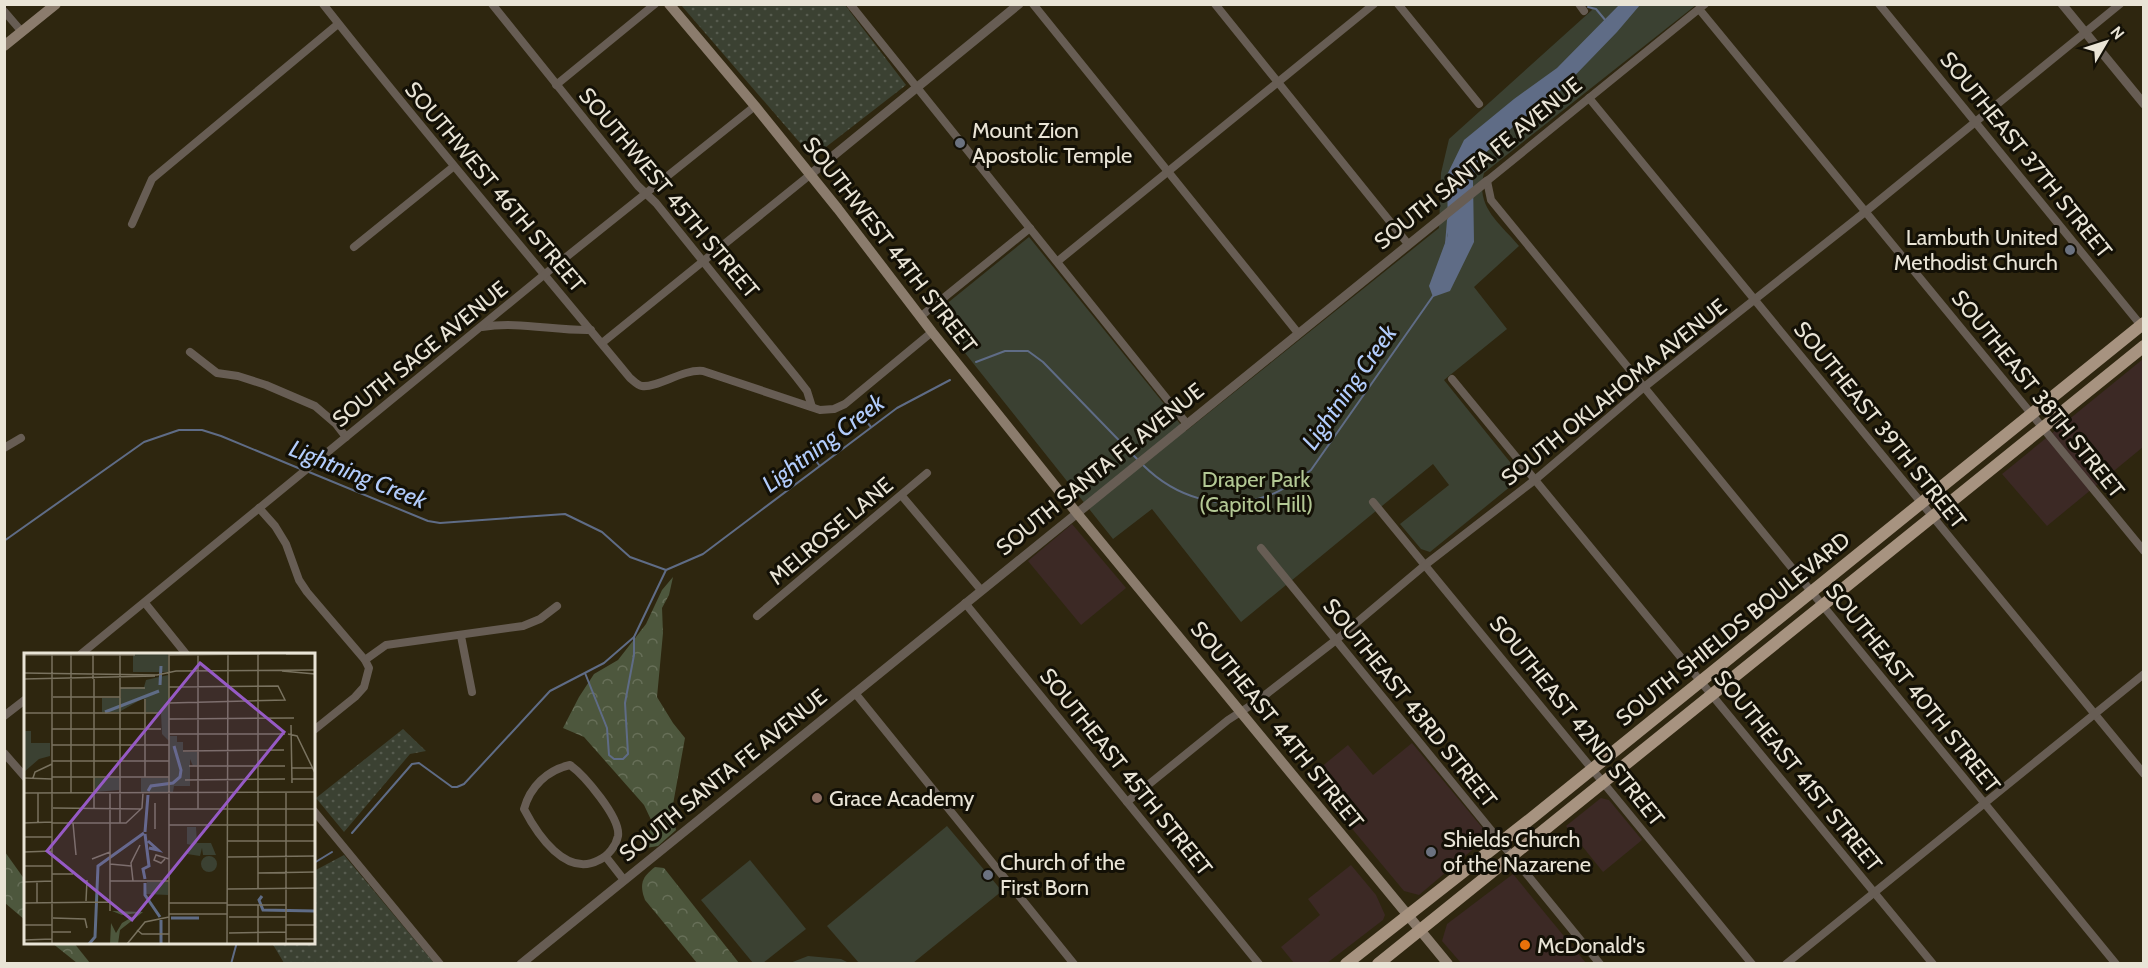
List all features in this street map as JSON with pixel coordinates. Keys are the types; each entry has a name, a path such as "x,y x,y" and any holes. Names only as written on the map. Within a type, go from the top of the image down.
{"main road":[{"path":"4,46 56,4"},
{"name":"SOUTHWEST 44TH STREET","path":"669,4 811,174 920,317 1076,512"},
{"name":"SOUTH SHIELDS BOULEVARD","path":"1346,963 1501,843 2143,326"},
{"name":"SOUTH SHIELDS BOULEVARD","path":"1378,963 2144,346"},
{"name":"SOUTHEAST 44TH STREET","path":"1076,512 1448,963"}],"street":[{"name":"SOUTHWEST 46TH STREET","path":"323,4 453,166 638,385 645,386 688,371 703,371 812,407"},
{"name":"SOUTHWEST 45TH STREET","path":"492,4 638,186 656,203 803,385 812,407"},
{"path":"556,85 655,4"},
{"path":"850,4 1187,424"},
{"path":"602,343 1019,4"},
{"path":"1033,4 1298,333"},
{"path":"1215,4 1408,244"},
{"path":"1058,261 1374,4"},
{"path":"1398,4 1479,104"},
{"name":"SOUTHEAST 37TH STREET","path":"1879,4 2143,326"},
{"path":"2062,4 2144,104"},
{"name":"SOUTH OKLAHOMA AVENUE","path":"1127,802 1536,479 1643,388 1755,301 2120,4"},
{"name":"SOUTH SANTA FE AVENUE","path":"521,963 1702,7"},
{"name":"SOUTHEAST 38TH STREET","path":"1702,7 1865,212 2144,551"},
{"path":"4,11 22,32"},
{"path":"132,224 152,178 338,24"},
{"name":"SOUTHEAST 39TH STREET","path":"1589,98 2144,774"},
{"name":"SOUTH SAGE AVENUE","path":"82,653 545,274 755,106"},
{"path":"354,247 453,166"},
{"name":"SOUTHEAST 40TH STREET","path":"1487,181 1488,192 1496,209 2116,963"},
{"path":"920,317 1030,228"},
{"path":"482,327 507,324 565,331 591,330"},
{"path":"812,407 829,410 845,404 932,332"},
{"path":"190,352 217,373 238,376 266,385 309,403 321,410 346,437"},
{"name":"SOUTHEAST 41ST STREET","path":"1452,379 1933,963"},
{"path":"4,448 21,438"},
{"name":"MELROSE LANE","path":"757,616 927,473"},
{"path":"902,496 981,590"},
{"name":"SOUTHEAST 42ND STREET","path":"1373,502 1752,963"},
{"path":"259,508 285,544 299,580 320,610 365,660 369,669 364,687 315,729"},
{"name":"SOUTHEAST 43RD STREET","path":"1260,548 1600,963"},
{"path":"145,603 185,653"},
{"name":"SOUTHEAST 45TH STREET","path":"965,603 1259,963"},
{"path":"365,660 386,645 523,626 540,619 557,606"},
{"path":"461,636 472,692"},
{"path":"1786,963 2144,674"},
{"path":"855,693 1074,963"},
{"path":"4,716 24,701"},
{"path":"4,753 24,776"},
{"path":"570,765 579,771 615,820 618,835 606,857 590,865 564,859 553,851 524,809 527,797 535,786 561,767 570,765"},
{"path":"315,812 440,963"},
{"path":"606,857 624,880"}],"shaded area":[{"path":"2143,359 2143,447 2047,526 2002,474"},
{"path":"1072,524 1126,588 1081,625 1028,561"},
{"path":"1412,743 1485,831 1484,840 1419,895 1404,891 1309,777 1348,745 1373,775"},
{"path":"1601,798 1609,800 1642,840 1603,872 1566,826"},
{"path":"1351,865 1376,895 1385,915 1383,920 1327,963 1294,963 1281,947 1320,915 1308,899"},
{"path":"1513,874 1586,963 1461,963 1442,941 1447,924"}],"green space":[{"path":"681,5 845,5 906,85 817,154 807,151"},
{"name":"Draper Park (Capitol Hill)","path":"1588,5 1696,5 1484,173 1482,185 1486,205 1519,246 1474,287 1507,329 1444,380 1522,477 1430,552 1421,549 1400,524 1449,485 1433,464 1241,622 1152,509 1113,539 934,314 1029,237 1186,431 1439,228 1441,173 1449,139 1592,10"},
{"path":"673,577 669,595 662,608 663,633 657,697 685,738 672,810 676,830 658,846 646,848 640,842 646,838 653,824 644,805 584,737 563,728 594,674 618,660 646,624 662,590"},
{"path":"403,729 426,751 410,754 344,832 316,798"},
{"path":"947,826 1002,891 913,963 859,963 827,926"},
{"path":"5,852 24,879 24,919 5,903"},
{"path":"344,855 434,963 284,963 273,944 315,944 315,870"},
{"path":"750,860 806,929 763,963 753,963 701,900"},
{"path":"655,867 664,868 739,963 697,963 645,900 642,890 643,881"},
{"path":"53,944 75,944 90,963 77,963"},
{"path":"808,956 841,959 849,963 790,963"}],"water":[{"path":"1619,5 1640,5 1558,93 1517,123 1479,159 1473,180 1474,242 1450,291 1433,297 1429,286 1448,235 1447,175 1464,140 1514,99 1557,68"}],"waterway":[{"path":"1588,7 1596,9 1606,21"},
{"name":"Lightning Creek","path":"1446,244 1448,220"},
{"name":"Lightning Creek","path":"1143,465 1170,486 1200,499 1217,502 1250,501 1285,488 1311,470 1433,296"},
{"name":"Lightning Creek","path":"976,362 1005,351 1028,351 1043,362 1139,461"},
{"name":"Lightning Creek","path":"309,472 428,521 440,523 565,514 602,532 630,557 666,570 703,554 897,408 950,380"},
{"path":"858,411 871,427"},
{"name":"Lightning Creek","path":"4,541 144,442 179,430 202,430 221,436 303,470"},
{"path":"810,453 819,465"},
{"path":"352,833 412,764 419,763 452,787 464,784 550,691 604,663 634,637 666,570"},
{"path":"585,673 607,728 609,755 614,759 623,759 628,754 625,703 634,655 634,637"},
{"path":"315,862 332,852"},
{"path":"231,964 236,944"}],"place":[{"name":"Mount Zion Apostolic Temple","path":"960,143"},
{"name":"Lambuth United Methodist Church","path":"2070,250"},
{"name":"Grace Academy","path":"817,798"},
{"name":"Shields Church of the Nazarene","path":"1431,852"},
{"name":"Church of the First Born","path":"988,875"},
{"name":"McDonald's","path":"1525,945"}]}
